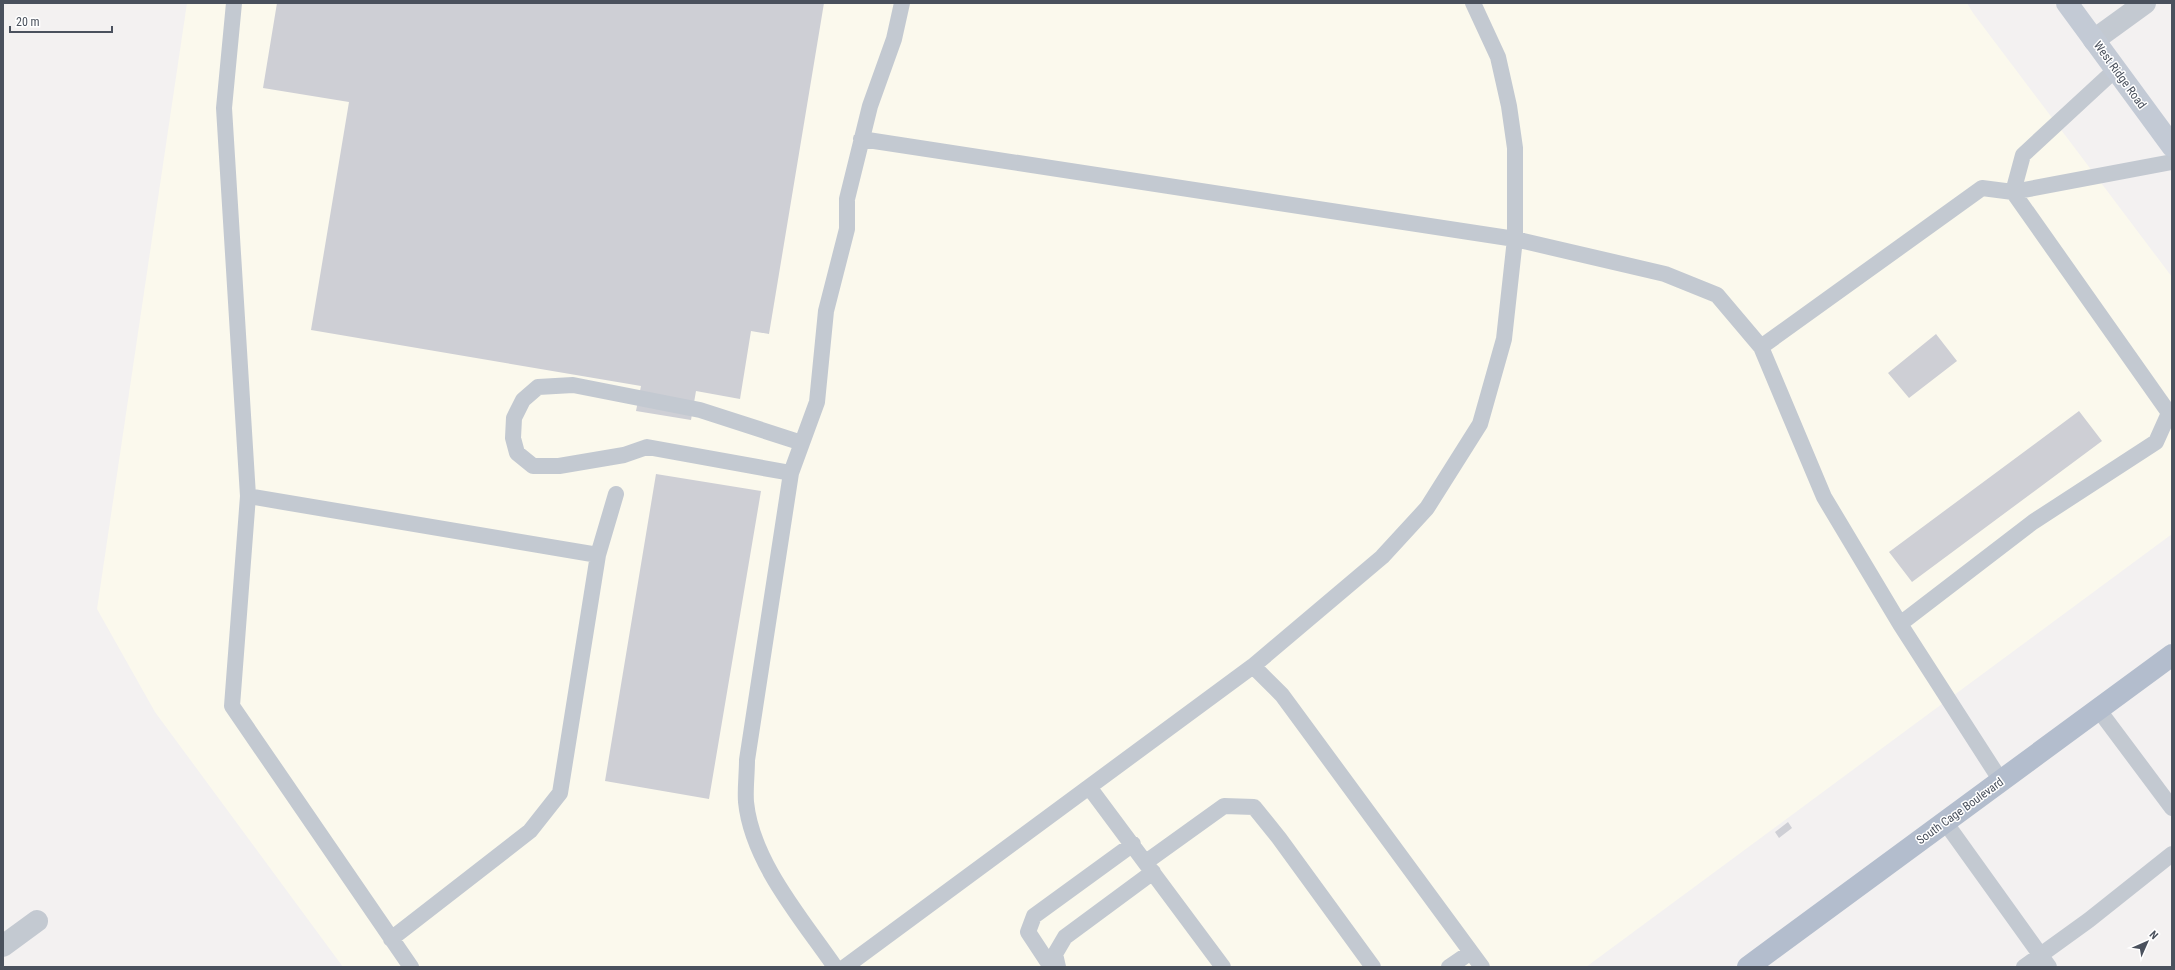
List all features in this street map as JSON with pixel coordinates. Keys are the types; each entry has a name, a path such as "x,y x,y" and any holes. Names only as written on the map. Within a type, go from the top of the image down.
{"main road":[{"name":"West Ridge Road","path":"2067,3 2172,146"},
{"name":"South Cage Boulevard","path":"1748,967 2172,655"}],"street":[{"path":"2094,40 2144,3"},
{"path":"3,946 37,920"}],"lane":[{"path":"234,3 224,108 248,496 232,706 411,967"},
{"path":"835,967 775,878 756,844 746,803 747,760 791,473 817,402 826,311 847,229 847,199 870,106 894,39 902,3"},
{"path":"845,967 1253,666 1382,557 1427,508 1480,424 1504,338 1516,239 1515,148 1509,106 1498,57 1473,3"},
{"path":"2013,192 2023,155 2116,69"},
{"path":"861,139 1516,239 1665,274 1717,295 1761,347 1824,496 1900,624 2001,781"},
{"path":"1761,347 1982,188 2013,192 2172,162"},
{"path":"1900,624 2033,522 2156,442 2169,413 2013,192"},
{"path":"791,473 647,448 624,455 559,466 533,466 517,453 513,438 514,418 523,400 538,387 573,385 700,410 802,442"},
{"path":"391,939 530,831 560,793 598,555 616,494"},
{"path":"248,496 598,555"},
{"path":"1253,666 1282,695 1482,967"},
{"path":"2098,709 2172,808"},
{"path":"1089,787 1223,967"},
{"path":"1058,967 1056,954 1065,937 1224,806 1254,807 1279,838 1373,967"},
{"path":"1945,822 2044,961"},
{"path":"1051,967 1028,932 1034,916 1132,844"},
{"path":"2024,967 2044,961 2089,920 2172,854"},
{"path":"1449,967 1471,952"}],"shaded area":[{"path":"187,3 1967,3 2172,277 2172,534 1586,967 343,967 155,712 97,609"}],"building":[{"path":"277,3 824,3 769,334 751,331 740,399 696,391 691,420 636,411 641,386 311,330 349,102 263,88"},
{"path":"1936,334 1957,361 1909,398 1888,373"},
{"path":"2079,411 2102,441 1912,582 1889,552"},
{"path":"656,474 761,491 709,799 605,781"},
{"path":"1788,822 1792,828 1779,838 1775,832"}]}
